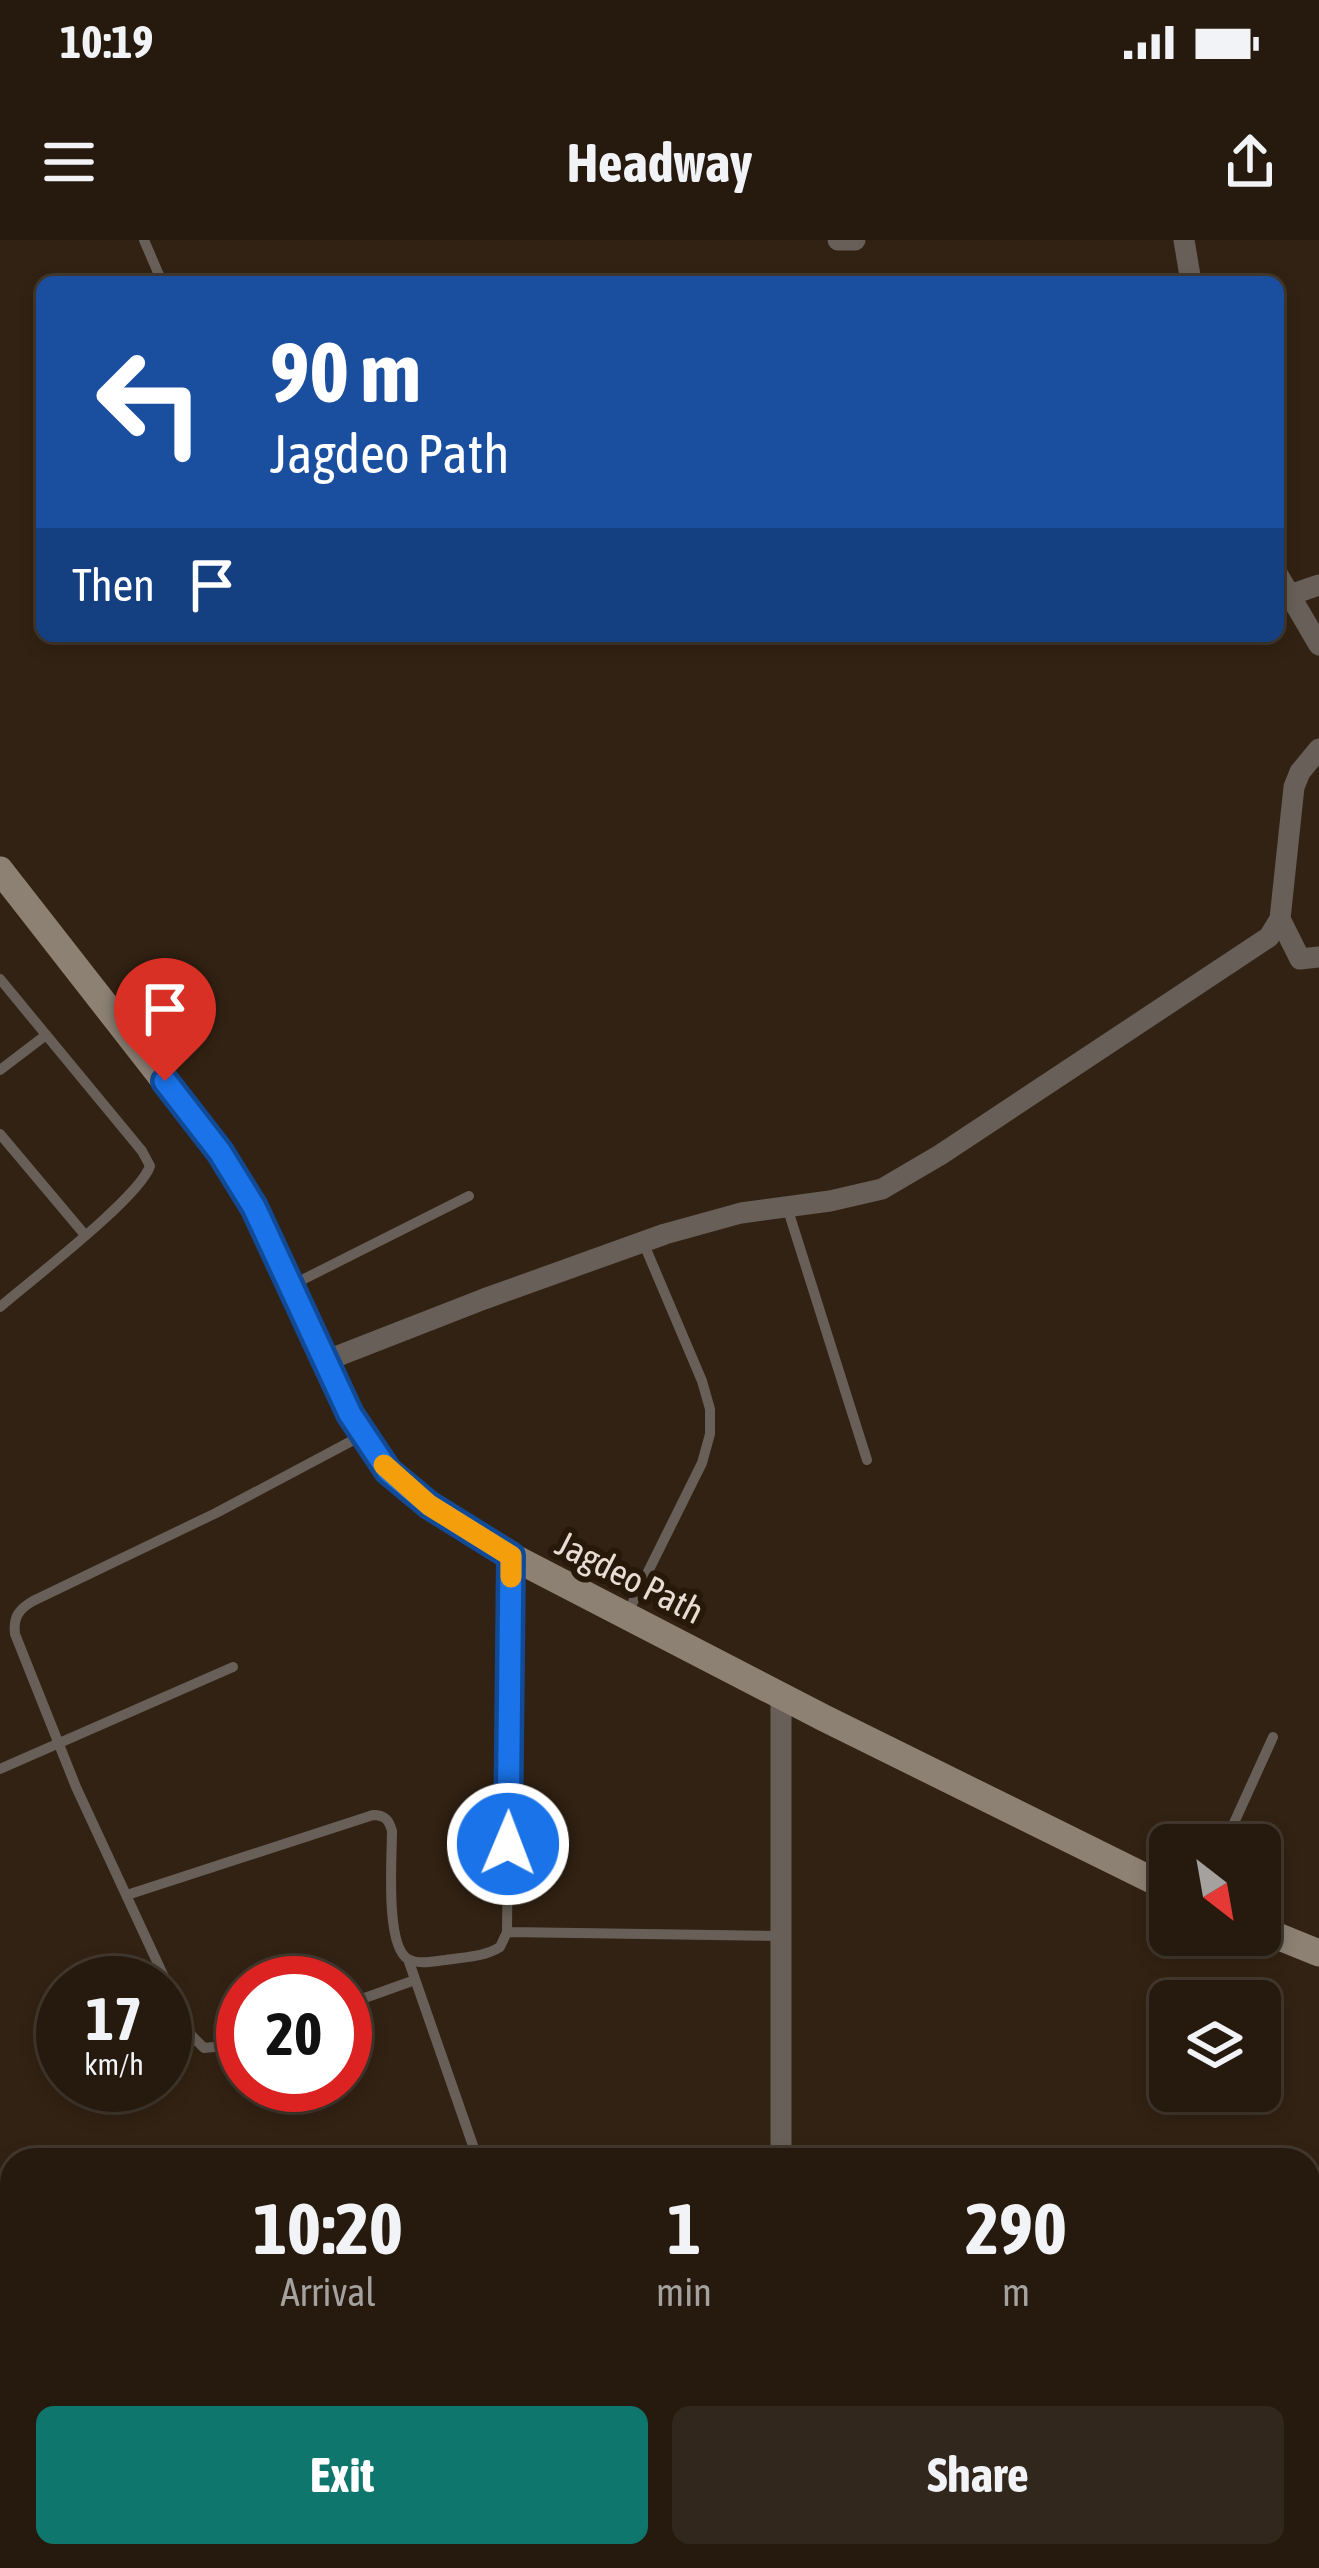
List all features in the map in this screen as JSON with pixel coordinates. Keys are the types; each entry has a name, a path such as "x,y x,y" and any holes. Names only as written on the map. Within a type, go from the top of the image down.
{"main road":[{"name":"Jagdeo Path","path":"0,870 220,1152 254,1207 350,1414 388,1471 429,1505 511,1556 1149,1879"},
{"path":"1281,1938 1319,1954"}],"street":[{"path":"838,240 854,240"},
{"path":"1184,240 1190,276"},
{"path":"1284,585 1319,645"},
{"path":"1290,595 1319,585"},
{"path":"325,1361 484,1299 705,1222 882,1189 907,1175 1273,932 1280,919 1294,787 1319,749"},
{"path":"1280,919 1300,959 1319,957"},
{"path":"781,1696 781,2148"}],"lane":[{"path":"144,240 159,276"},
{"path":"0,979 150,1166 144,1179 85,1235 0,1307"},
{"path":"0,1070 46,1035"},
{"path":"0,1134 85,1235"},
{"path":"290,1286 469,1196"},
{"path":"787,1207 866,1460"},
{"path":"626,1616 701,1463 710,1434 710,1409 702,1382 643,1242"},
{"path":"216,2048 194,2041 76,1787 14,1625 18,1612 33,1600 216,1513 364,1435"},
{"path":"409,1959 428,1962 484,1955 500,1947 507,1932 511,1556"},
{"path":"0,1769 233,1667"},
{"path":"1234,1824 1273,1737"},
{"path":"127,1895 373,1815 389,1821 395,1938 409,1959 474,2148"},
{"path":"507,1932 781,1936"},
{"path":"372,1995 416,1980"}],"slow traffic":[{"path":"384,1465 429,1505 511,1556 511,1577"}],"route":[{"path":"165,1081 220,1152 254,1207 350,1414 388,1471 429,1505 511,1556 508,1844"}]}
